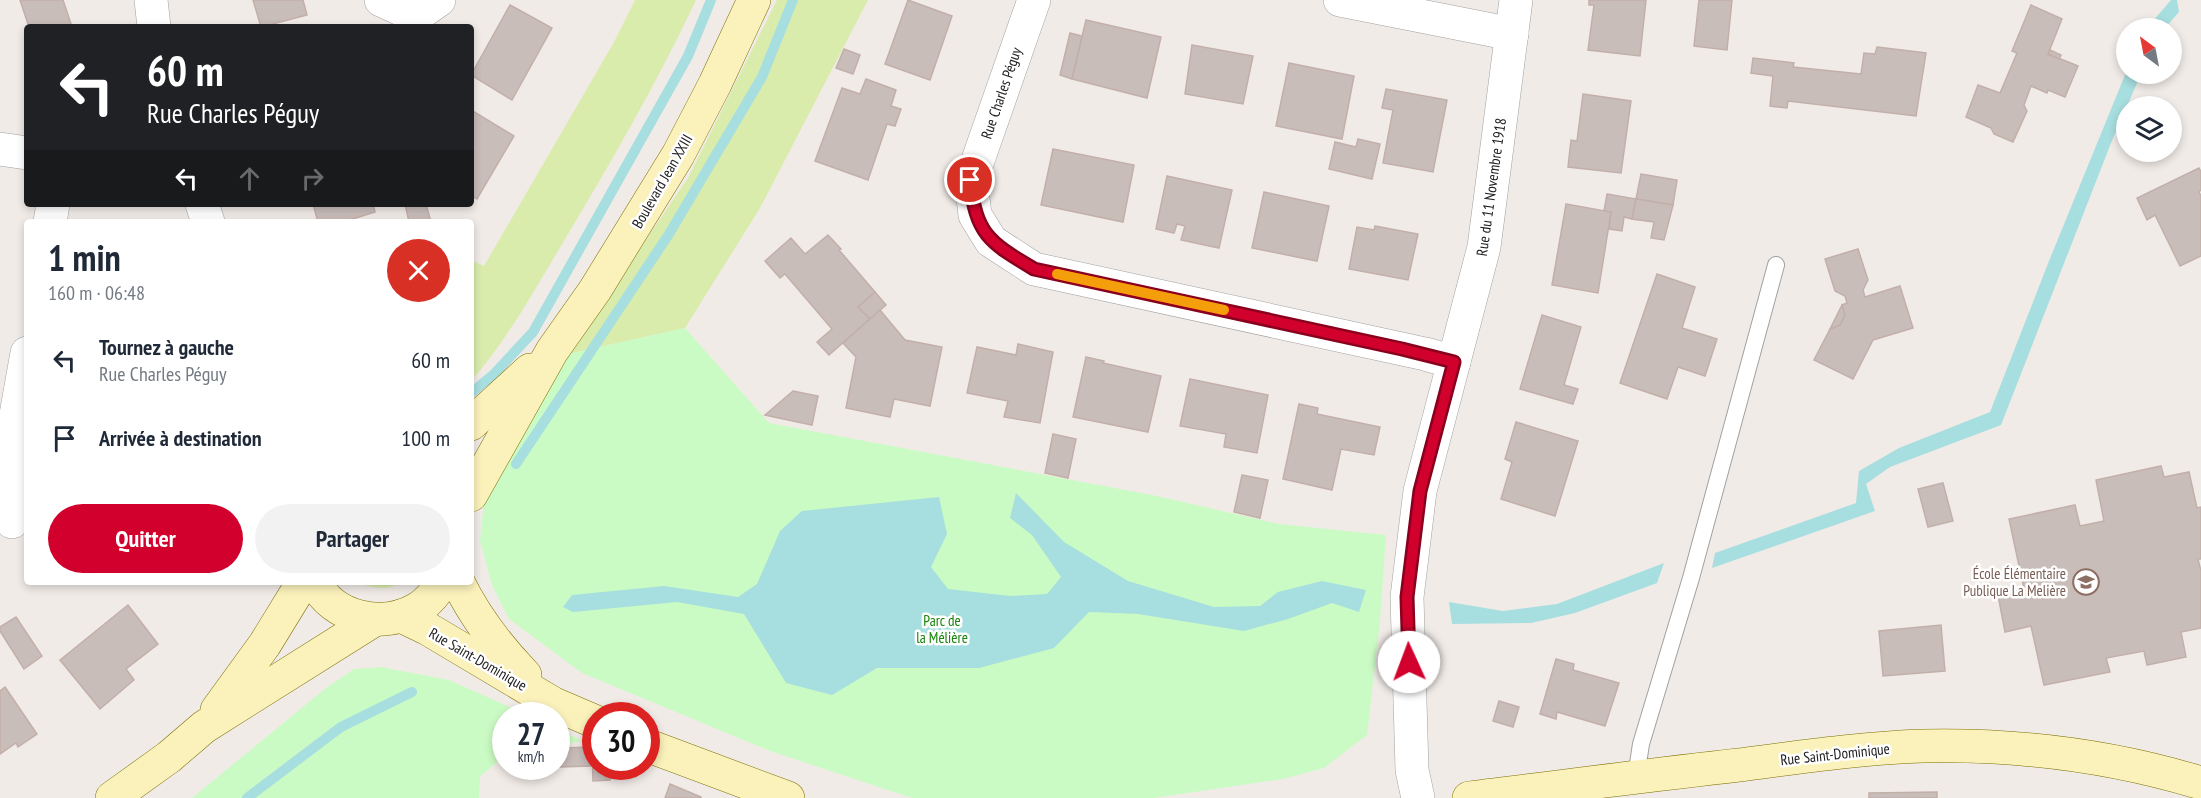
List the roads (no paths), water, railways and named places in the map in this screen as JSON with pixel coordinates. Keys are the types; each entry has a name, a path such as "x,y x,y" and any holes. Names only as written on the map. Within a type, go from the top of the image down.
{"main road":[{"name":"Boulevard Jean XXIII","path":"552,351 608,271 678,155 715,84 754,0"},
{"path":"474,421 552,351"},
{"path":"474,490 552,351"},
{"path":"204,728 265,644 301,585"},
{"name":"Rue Saint-Dominique","path":"317,585 327,599 341,610 357,617 388,618 428,629 551,702"},
{"path":"112,798 169,757 204,728 388,618 418,609 432,597 441,585"},
{"name":"Rue Saint-Dominique","path":"460,585 503,652 552,702"},
{"name":"Rue Saint-Dominique","path":"1469,798 1574,791 1636,777 1856,751 1923,746 1999,748 2071,754 2144,768 2201,783"},
{"path":"660,751 788,798"}],"street":[{"path":"151,0 154,24"},
{"path":"381,0 416,16 438,0"},
{"name":"Rue Charles Péguy","path":"1034,0 970,180 975,215 992,241 1034,269 1413,351 1454,362"},
{"path":"1340,0 1512,34"},
{"name":"Rue du 11 Novembre 1918","path":"1418,798 1412,770 1407,597 1420,491 1484,247 1516,0"},
{"path":"0,149 24,153"},
{"path":"12,522 14,426 24,370"}],"lane":[{"path":"1636,777 1641,744 1691,578 1776,264"}],"water":[{"path":"2171,0 2177,0 2179,12 2174,18 2156,18"},
{"path":"2121,84 2137,84 2131,96 2116,96"},
{"path":"2116,97 2116,132 2001,425 1890,467 1866,484 1875,511 1712,568 1715,553 1856,503 1859,471 1899,448 1990,412"},
{"path":"1016,493 1064,542 1128,581 1214,607 1260,606 1278,592 1322,581 1366,590 1359,612 1332,603 1288,619 1244,631 1138,614 1089,612 1054,648 979,668 877,668 832,695 786,683 744,614 677,602 573,612 563,607 572,595 664,586 738,597 757,584 780,531 802,511 939,497 947,534 931,567 948,589 1010,596 1047,594 1061,577 1032,535 1010,518"},
{"path":"1664,563 1657,583 1575,613 1531,623 1452,624 1449,602 1503,611 1557,604"}],"waterway":[{"path":"474,391 494,374 533,332 688,56 711,0"},
{"path":"516,464 669,234 762,77 793,0"},
{"path":"247,798 341,727 412,692"}],"place":[{"name":"École Élémentaire Publique La Melière","path":"2086,582"}],"park label":[{"name":"Parc de la Mélière","path":"942,628"}]}
